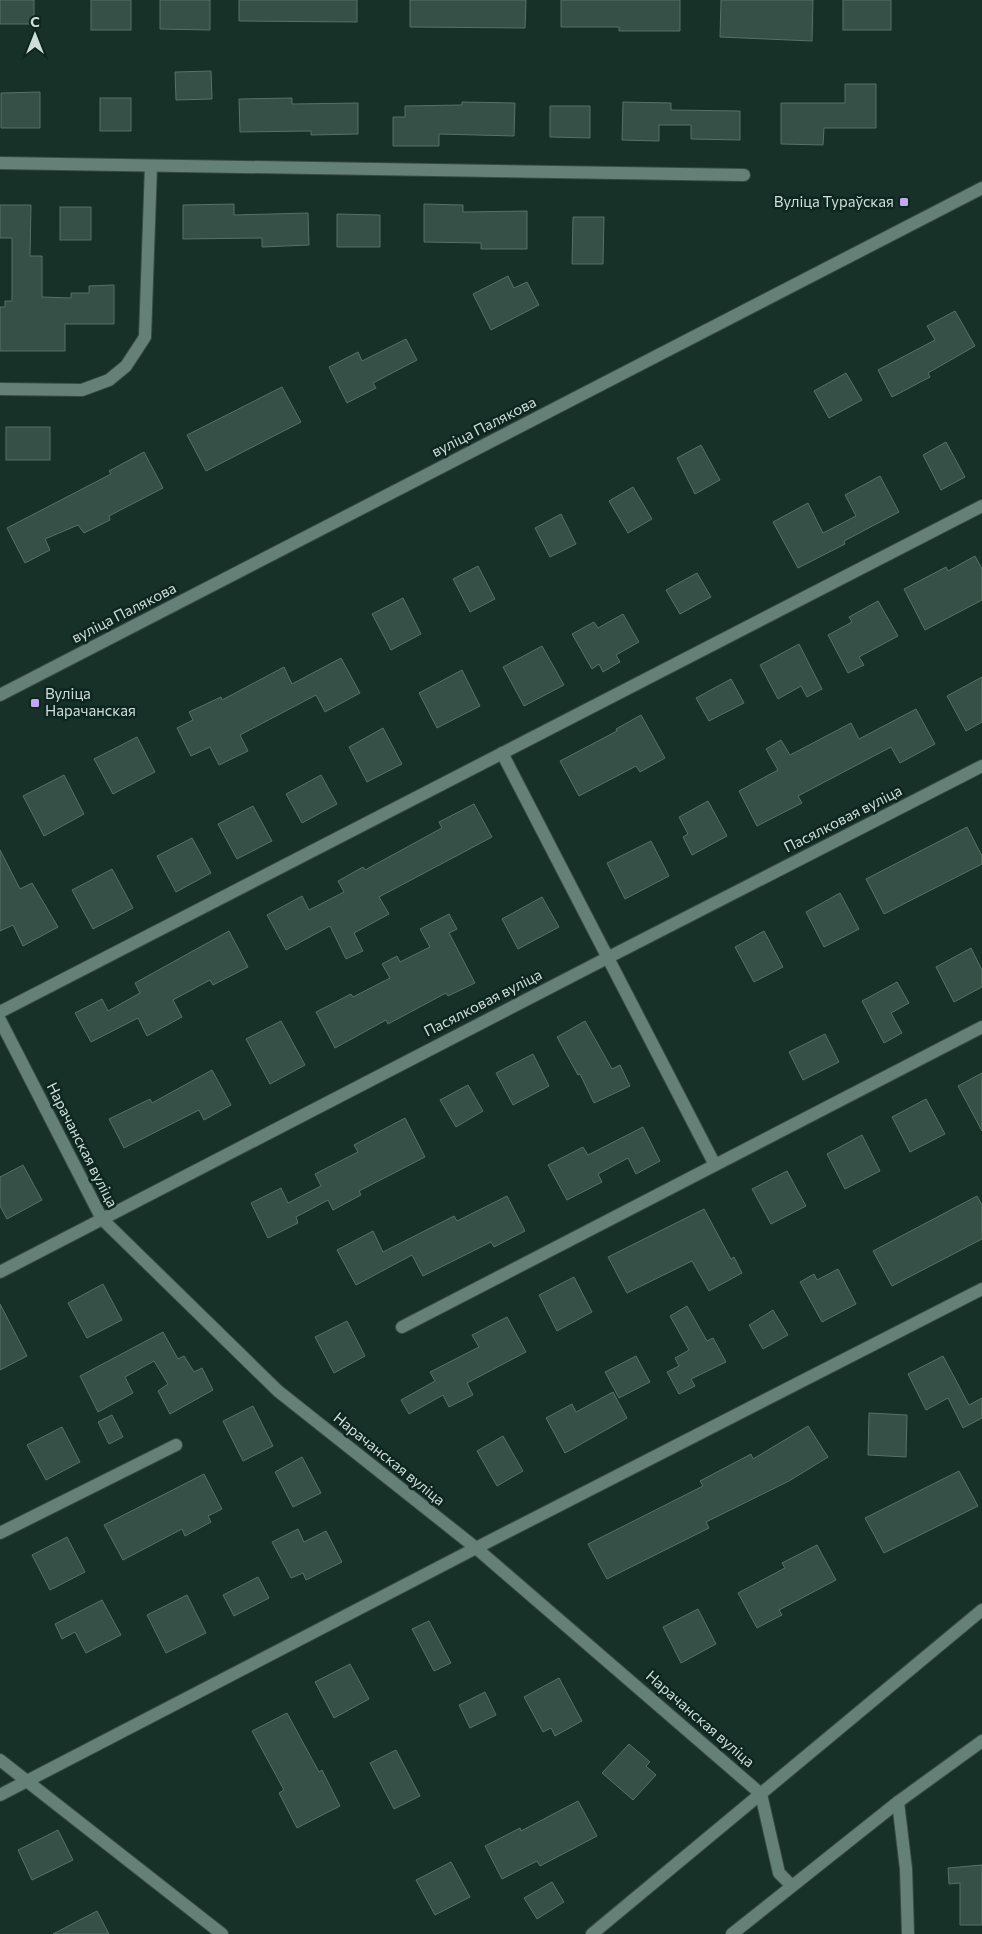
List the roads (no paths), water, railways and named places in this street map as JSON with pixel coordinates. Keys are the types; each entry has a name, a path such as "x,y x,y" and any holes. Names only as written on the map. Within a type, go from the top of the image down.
{"street":[{"path":"0,163 744,176"},
{"path":"0,389 82,390 109,380 126,366 145,337 151,166"},
{"name":"вуліца Палякова","path":"0,695 982,188"},
{"path":"0,1012 982,506"},
{"path":"502,753 609,956 715,1165"},
{"name":"Пасялковая вуліца","path":"0,1272 609,956 982,766"},
{"name":"Нарачанская вуліца","path":"0,1020 102,1219 278,1391 476,1548 761,1794"},
{"path":"402,1326 982,1027"},
{"path":"0,1795 476,1548 982,1290"},
{"path":"0,1532 176,1445"},
{"path":"592,1934 982,1610"},
{"path":"732,1934 791,1885 898,1802 982,1741"},
{"path":"0,1760 222,1934"},
{"path":"761,1794 780,1873 791,1885"},
{"path":"898,1802 906,1869 908,1934"}],"place":[{"name":"Вуліца Тураўская","path":"904,202"},
{"name":"Вуліца Нарачанская","path":"35,703"}]}
